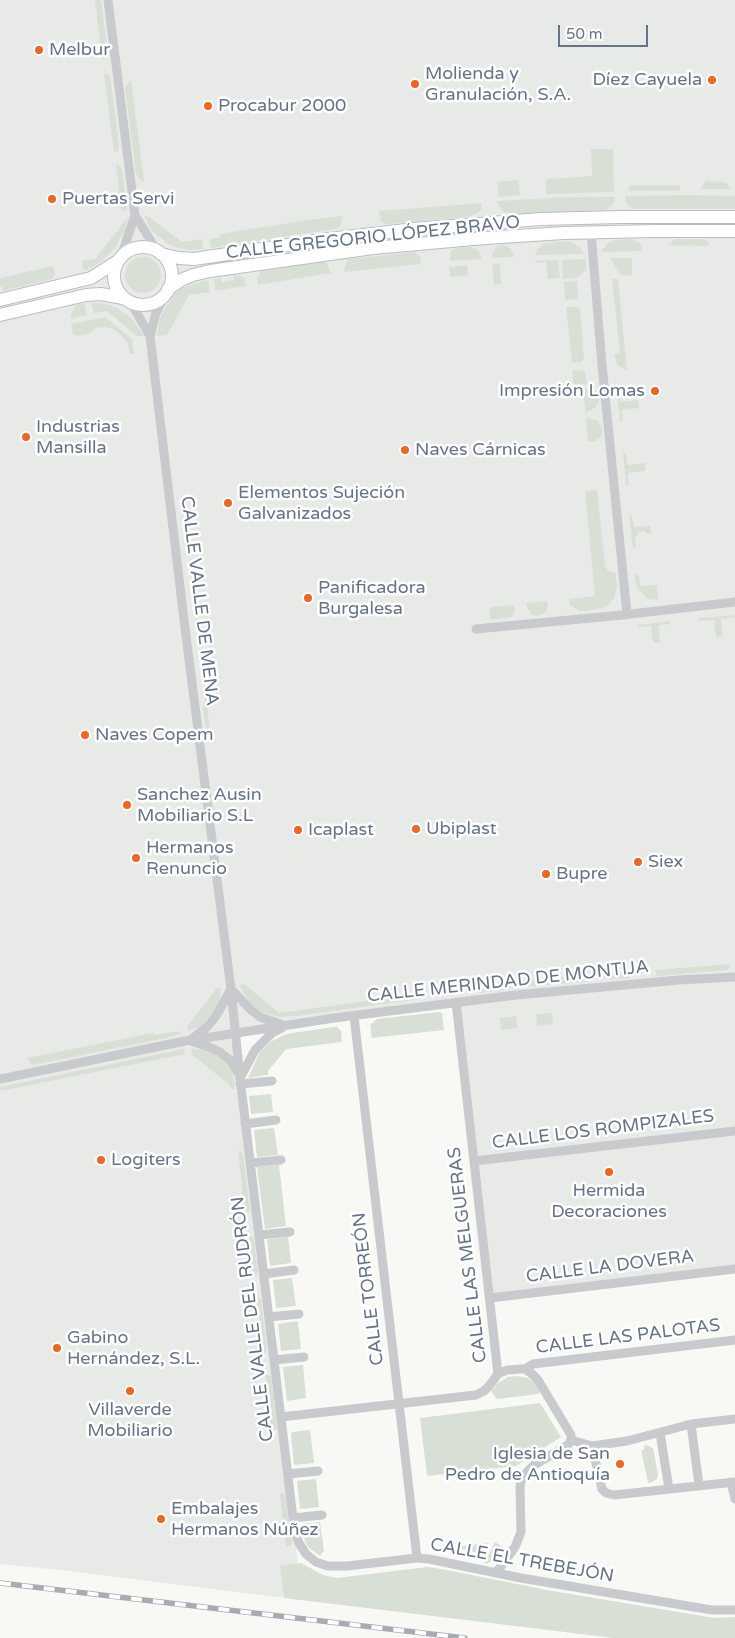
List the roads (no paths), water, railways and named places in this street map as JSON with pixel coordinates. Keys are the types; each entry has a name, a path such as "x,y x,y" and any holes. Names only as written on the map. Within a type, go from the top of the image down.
{"main road":[{"name":"CALLE GREGORIO LÓPEZ BRAVO","path":"159,253 179,258 194,259 414,229 521,221 620,217 735,217"},
{"name":"CALLE GREGORIO LÓPEZ BRAVO","path":"167,291 181,280 210,271 336,252 484,238 591,232 735,231"},
{"path":"0,300 83,281 97,274 126,252 138,248 150,248 159,253 168,263 172,273 167,291 160,299 147,305 101,294 86,295 0,314"},
{"path":"119,259 114,270 114,280 117,290 127,300"}],"street":[{"path":"108,0 135,215 159,253"},
{"path":"119,259 135,215"},
{"path":"591,232 602,368 627,614"},
{"name":"CALLE VALLE DE MENA","path":"167,291 156,312 150,336 236,1032"},
{"name":"CALLE VALLE DE MENA","path":"127,300 150,336"},
{"path":"476,629 735,602"},
{"name":"CALLE MERINDAD DE MONTIJA","path":"0,1079 190,1040 286,1025 456,1002 583,989 735,977"},
{"path":"231,989 250,1010 260,1016 286,1025"},
{"name":"CALLE MERINDAD DE MONTIJA","path":"190,1040 208,1026 216,1016 231,989"},
{"name":"CALLE LAS MELGUERAS","path":"456,1002 498,1374 507,1370 525,1369"},
{"name":"CALLE TORREÓN","path":"354,1016 417,1558"},
{"name":"CALLE MERINDAD DE MONTIJA","path":"240,1081 255,1050 272,1033 286,1025"},
{"name":"CALLE VALLE DEL RUDRÓN","path":"236,1032 245,1124 293,1518 299,1544 306,1554"},
{"name":"CALLE VALLE DEL RUDRÓN","path":"190,1040 220,1052 231,1061 240,1081"},
{"path":"240,1081 272,1081"},
{"path":"245,1124 276,1120"},
{"name":"CALLE LOS ROMPIZALES","path":"474,1162 735,1131"},
{"path":"250,1164 281,1160"},
{"path":"259,1235 290,1232"},
{"name":"CALLE LA DOVERA","path":"490,1298 735,1269"},
{"path":"264,1274 294,1270"},
{"path":"269,1317 300,1314"},
{"name":"CALLE LAS PALOTAS","path":"525,1369 533,1364 735,1340"},
{"path":"274,1360 304,1357"},
{"path":"496,1573 515,1547 521,1532 520,1481 534,1465 568,1445 572,1435 538,1380 525,1369"},
{"path":"281,1417 476,1395 484,1391 498,1374"},
{"path":"571,1440 592,1446 627,1441 691,1424 735,1419"},
{"path":"691,1424 699,1485"},
{"path":"660,1433 669,1489"},
{"path":"592,1446 602,1489 606,1493 614,1495 733,1482 735,1499"},
{"path":"288,1474 318,1471"},
{"path":"293,1518 322,1515"},
{"name":"CALLE EL TREBEJÓN","path":"306,1554 316,1562 338,1567 417,1558 429,1559 496,1573 712,1610 735,1610"}],"railway":[{"path":"0,1583 465,1638"}],"place":[{"name":"Melbur","path":"39,50"},
{"name":"Díez Cayuela","path":"712,80"},
{"name":"Molienda y Granulación, S.A.","path":"415,84"},
{"name":"Procabur 2000","path":"208,106"},
{"name":"Puertas Servi","path":"52,199"},
{"name":"Impresión Lomas","path":"655,391"},
{"name":"Industrias Mansilla","path":"26,437"},
{"name":"Naves Cárnicas","path":"405,450"},
{"name":"Elementos Sujeción Galvanizados","path":"228,503"},
{"name":"Panificadora Burgalesa","path":"308,598"},
{"name":"Naves Copem","path":"85,735"},
{"name":"Sanchez Ausin Mobiliario S.L","path":"127,805"},
{"name":"Ubiplast","path":"416,829"},
{"name":"Icaplast","path":"298,830"},
{"name":"Hermanos Renuncio","path":"136,858"},
{"name":"Siex","path":"638,862"},
{"name":"Bupre","path":"546,874"},
{"name":"Logiters","path":"101,1160"},
{"name":"Hermida Decoraciones","path":"609,1172"},
{"name":"Gabino Hernández, S.L.","path":"57,1348"},
{"name":"Villaverde Mobiliario","path":"130,1391"},
{"name":"Iglesia de San Pedro de Antioquía","path":"620,1464"},
{"name":"Embalajes Hermanos Núñez","path":"161,1519"}]}
